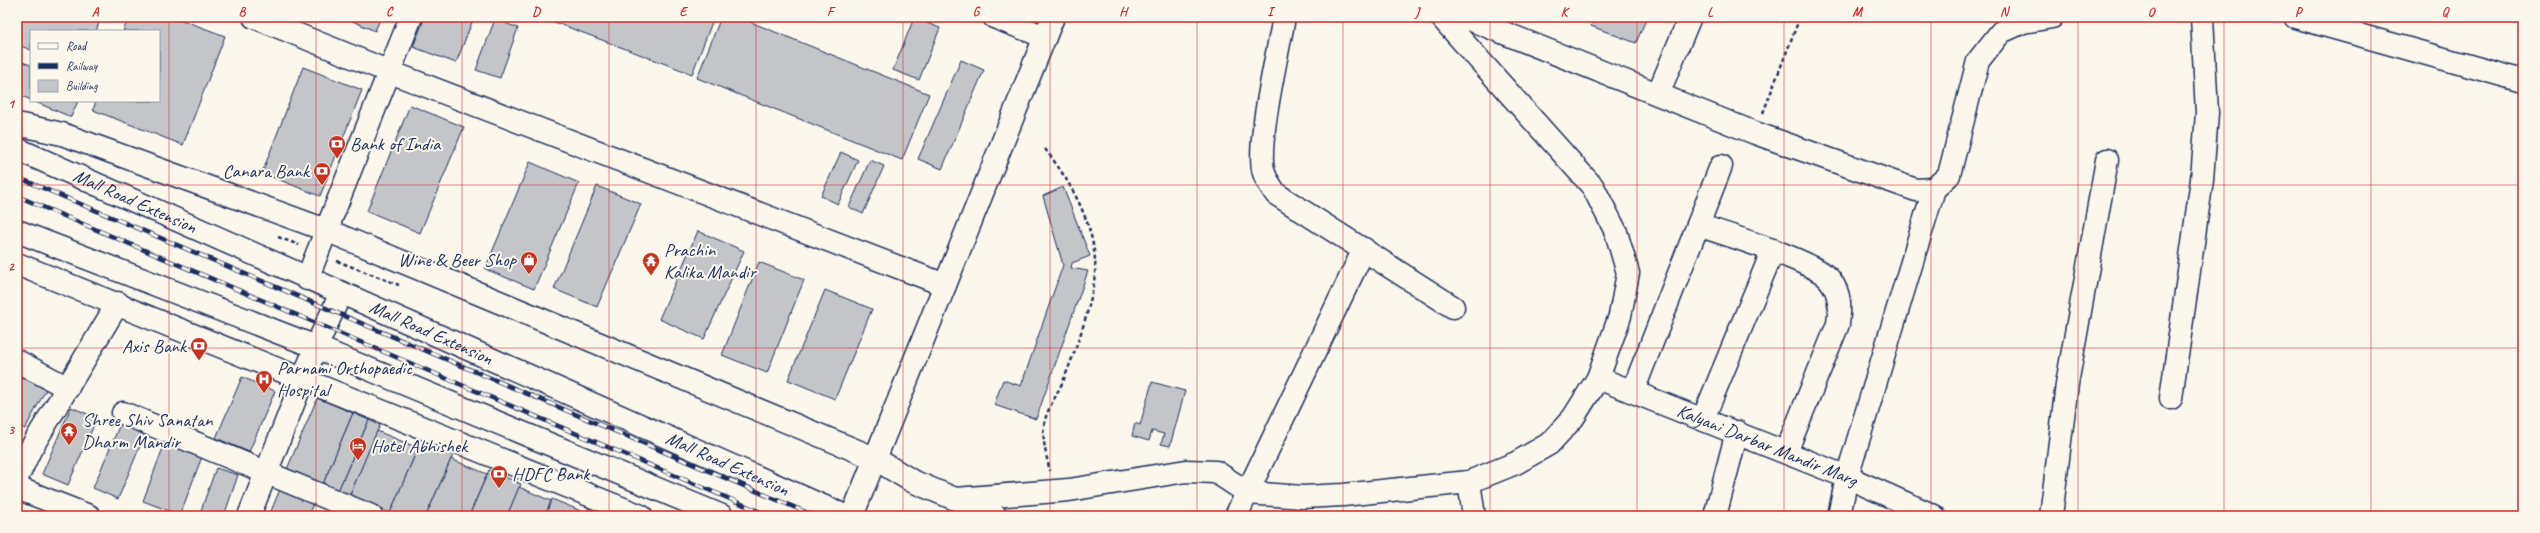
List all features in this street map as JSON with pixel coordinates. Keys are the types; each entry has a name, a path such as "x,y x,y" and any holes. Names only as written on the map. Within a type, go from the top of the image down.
{"street":[{"path":"254,17 390,72 945,285"},
{"path":"307,279 411,17"},
{"path":"994,17 1045,37"},
{"path":"852,516 874,458 1054,17"},
{"path":"1284,17 1267,116 1262,157 1264,173 1276,194 1364,249 1391,269 1453,307"},
{"path":"956,499 1054,491 1132,481 1186,470 1216,472 1248,493 1303,497 1469,482 1516,463 1549,444 1572,418 1598,378 1620,316 1628,273 1616,232 1593,187 1441,17"},
{"path":"1464,17 1755,133 1916,190 1934,189"},
{"path":"1658,94 1690,17"},
{"path":"1839,516 1847,477 1934,189 1949,175 1978,61 2002,32 2023,19 2052,17"},
{"path":"2171,398 2202,179 2207,113 2202,17"},
{"path":"2295,17 2523,81"},
{"path":"17,112 62,134 326,230 874,458 912,481 996,516"},
{"path":"17,124 62,134"},
{"name":"Mall Road Extension","path":"17,149 307,279 845,516"},
{"path":"2051,516 2067,384 2107,160"},
{"path":"1633,391 1721,166"},
{"path":"1698,225 1773,250 1811,267 1830,279 1840,301 1838,324 1786,452"},
{"path":"17,230 316,348 722,516"},
{"path":"1236,516 1364,249"},
{"path":"1703,419 1773,250"},
{"path":"17,264 118,303 641,516"},
{"path":"249,516 267,474 303,379 341,293"},
{"path":"17,478 24,447 68,388 118,303"},
{"path":"17,360 68,388"},
{"name":"Kalyani Darbar Mandir Marg","path":"1598,378 1847,477 1934,516"},
{"path":"123,413 371,516"},
{"path":"1715,516 1737,432"},
{"path":"1469,482 1474,516"},
{"path":"17,488 89,516"}],"path":[{"path":"1755,133 1800,17"},
{"path":"1045,149 1063,172 1077,196 1094,252 1095,273 1075,350 1054,403 1045,420 1044,445 1054,491"}],"building":[{"path":"17,17 101,17 96,30 30,30 30,50 18,45 17,47"},
{"path":"129,17 174,17 225,36 183,145 93,110 96,102 160,102 160,30 123,30"},
{"path":"349,17 381,17 375,31 348,19"},
{"path":"425,17 474,17 456,63 413,47"},
{"path":"541,17 714,17 692,74"},
{"path":"721,17 738,17 929,94 902,160 697,78"},
{"path":"1594,17 1647,17 1636,43 1591,26"},
{"path":"914,18 940,28 919,80 893,70"},
{"path":"495,19 518,28 500,78 476,70"},
{"path":"961,60 984,70 942,169 918,159"},
{"path":"22,62 30,65 30,100 17,94 17,74"},
{"path":"303,67 362,90 320,196 262,173"},
{"path":"35,102 78,102 71,117"},
{"path":"410,105 464,127 420,233 367,211"},
{"path":"841,152 858,160 838,204 821,196"},
{"path":"870,160 884,166 863,214 849,207"},
{"path":"530,162 579,183 534,289 485,269"},
{"path":"597,186 641,204 597,307 554,289"},
{"path":"1063,187 1090,256 1072,263 1071,268 1088,271 1036,419 994,405 1003,380 1021,386 1063,265 1043,196"},
{"path":"698,231 744,251 704,339 659,319"},
{"path":"759,262 804,280 767,373 722,355"},
{"path":"825,290 872,309 835,399 788,380"},
{"path":"26,370 50,382 25,429 17,425 17,387"},
{"path":"242,377 275,391 249,452 216,438"},
{"path":"1152,382 1185,391 1170,446 1161,444 1164,434 1152,431 1149,441 1132,436 1135,423 1140,425"},
{"path":"319,394 328,398 327,402 353,413 323,484 287,469"},
{"name":"Shree Shiv Sanatan Dharm Mandir","path":"71,407 97,418 68,485 42,474"},
{"path":"353,413 369,420 338,491 323,484"},
{"path":"123,417 148,427 118,499 93,488"},
{"name":"Hotel Abhishek","path":"369,420 380,425 350,495 338,491"},
{"path":"377,431 418,448 390,513 350,495"},
{"path":"425,432 447,442 443,450 421,441"},
{"path":"166,440 203,454 180,515 143,501"},
{"path":"421,441 443,450 446,444 456,448 426,516 398,516 390,513"},
{"path":"451,459 487,474 469,516 426,516"},
{"path":"216,468 238,475 224,516 199,516"},
{"path":"489,470 521,484 507,516 469,516"},
{"path":"283,482 316,496 308,516 269,516"},
{"path":"519,487 551,501 545,516 507,516"},
{"path":"552,499 586,513 585,516 545,516"},
{"path":"591,503 620,516 585,516"}],"railway":[{"path":"17,177 815,516"},
{"path":"17,196 770,516"}],"place":[{"name":"Bank of India","path":"337,159"},
{"name":"Canara Bank","path":"322,186"},
{"name":"Wine & Beer Shop","path":"529,275"},
{"name":"Prachin Kalika Mandir","path":"651,276"},
{"name":"Axis Bank","path":"199,361"},
{"name":"Parnami Orthopaedic Hospital","path":"264,394"},
{"name":"Shree Shiv Sanatan Dharm Mandir","path":"69,446"},
{"name":"Hotel Abhishek","path":"358,461"},
{"name":"HDFC Bank","path":"499,489"}]}
